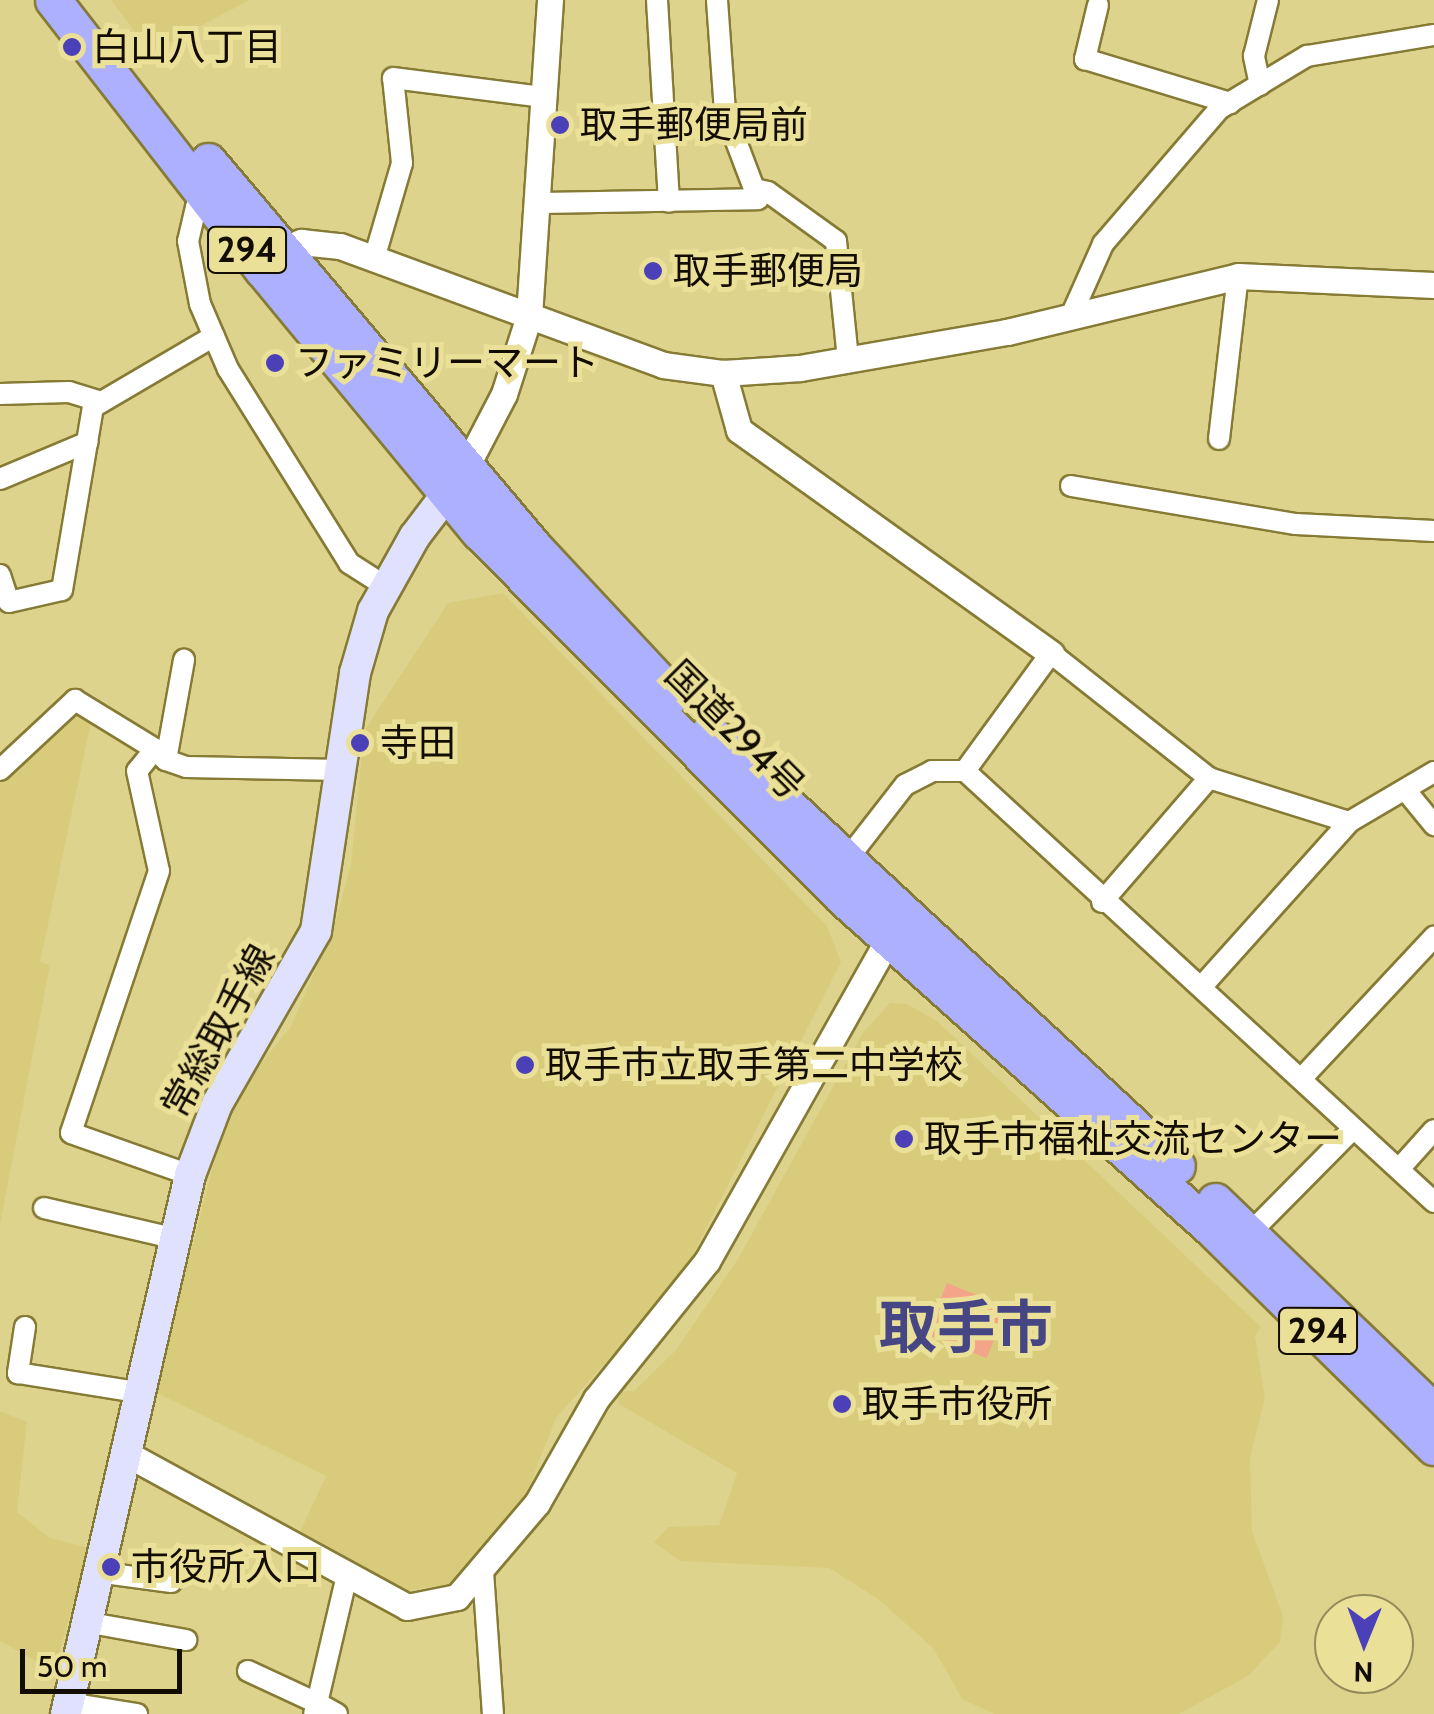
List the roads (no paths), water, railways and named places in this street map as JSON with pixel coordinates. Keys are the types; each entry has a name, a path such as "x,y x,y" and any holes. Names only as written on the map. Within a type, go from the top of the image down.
{"highway":[{"name":"国道294号","path":"53,0 456,481 895,928 1434,1412"},
{"name":"国道294号","path":"81,0 212,186 282,250 456,481 845,862 895,928"},
{"name":"国道294号","path":"1242,1242 1434,1447"}],"main road":[{"name":"常総取手線","path":"68,1709 137,1392 190,1176 217,1104 316,931 359,660 384,586 456,481"}],"street":[{"path":"456,481 504,394 528,316 550,0"},
{"path":"657,0 668,202"},
{"path":"537,203 758,199 725,112 717,0"},
{"path":"1260,85 1254,56 1268,0"},
{"path":"1098,5 1085,59 1230,103"},
{"path":"1072,316 1103,244 1230,103 1307,56 1434,35"},
{"path":"374,259 402,164 392,78 544,96"},
{"path":"212,186 188,242 200,304 214,336 349,562 384,586"},
{"path":"755,189 768,192 836,241 848,359"},
{"path":"282,250 300,242 322,242 663,365 723,373 848,359 1072,316 1238,276 1434,285"},
{"path":"1219,439 1238,276"},
{"path":"0,575 10,602 62,590 94,407 214,336"},
{"path":"723,373 739,430 1050,653 1209,778 1349,822"},
{"path":"0,394 69,392 102,402"},
{"path":"0,480 88,442"},
{"path":"1070,486 1296,524 1434,530"},
{"path":"965,771 1050,653"},
{"path":"184,660 160,755 136,771 159,871 72,1132 190,1176"},
{"path":"0,770 75,700 160,755 186,767 341,770"},
{"path":"845,862 905,785 932,771 965,771 1102,902 1203,985 1434,1202"},
{"path":"1203,985 1349,822 1407,792 1434,772"},
{"path":"1102,902 1209,778"},
{"path":"1407,792 1434,825"},
{"path":"125,1453 408,1607 423,1608 457,1597 483,1572 537,1504 596,1399 708,1261 895,928"},
{"path":"1301,1079 1434,937"},
{"path":"1242,1242 1353,1129"},
{"path":"1399,1170 1434,1130"},
{"path":"44,1208 173,1238"},
{"path":"25,1327 18,1373 137,1392"},
{"path":"97,1572 171,1582"},
{"path":"483,1572 493,1714"},
{"path":"315,1708 347,1576"},
{"path":"85,1622 186,1640"},
{"path":"248,1671 315,1708 337,1714"},
{"path":"68,1709 138,1714"}],"place":[{"name":"白山八丁目","path":"72,47"},
{"name":"取手郵便局前","path":"560,125"},
{"name":"取手郵便局","path":"653,271"},
{"name":"ファミリーマート","path":"275,363"},
{"name":"寺田","path":"360,743"},
{"name":"取手市立取手第二中学校","path":"525,1065"},
{"name":"取手市福祉交流センター","path":"904,1139"},
{"name":"取手市役所","path":"842,1404"},
{"name":"市役所入口","path":"111,1567"}],"district":[{"name":"取手市","path":"966,1328"}]}
